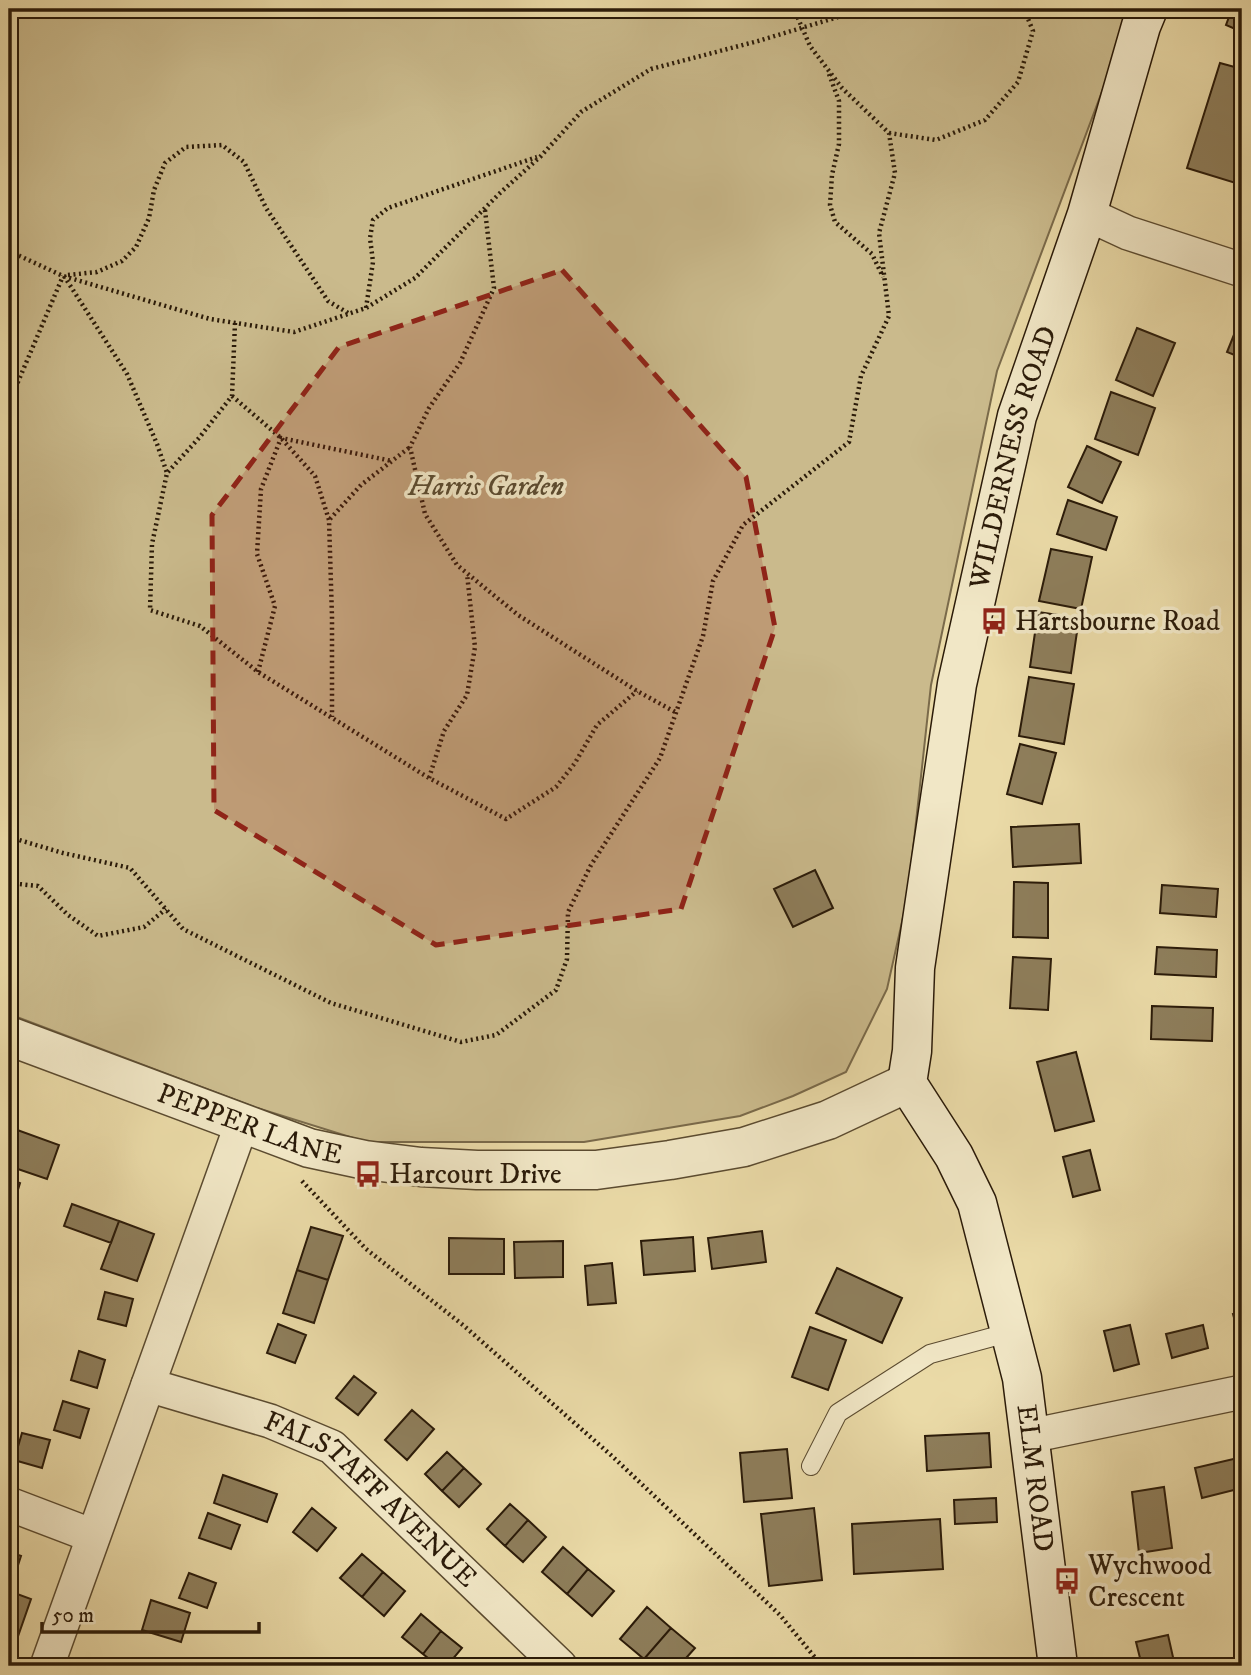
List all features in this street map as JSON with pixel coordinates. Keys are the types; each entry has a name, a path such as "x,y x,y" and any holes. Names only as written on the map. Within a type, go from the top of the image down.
{"main road":[{"name":"WILDERNESS ROAD","path":"907,1083 912,1051 915,968 957,684 1017,415 1087,214 1147,9"},
{"name":"PEPPER LANE","path":"9,1036 309,1148 365,1160 477,1170 596,1170 744,1147 828,1120 907,1083"},
{"name":"ELM ROAD","path":"907,1083 954,1156 977,1203 1011,1332 1022,1378 1058,1666"}],"street":[{"path":"1087,214 1128,233 1242,270"},
{"path":"47,1666 242,1123"},
{"name":"FALSTAFF AVENUE","path":"148,1385 270,1421 332,1447 559,1666"},
{"path":"1030,1436 1242,1392"},
{"path":"9,1504 93,1536"}],"lane":[{"path":"811,1466 838,1413 930,1354 1011,1332"}],"path":[{"path":"794,9 810,46 842,88 889,133 936,140 985,120 1018,82 1033,31 1024,9"},
{"path":"9,251 63,276 210,319 294,332 366,308 415,278 541,156 580,112 651,69 858,11 894,9"},
{"path":"826,66 839,101 839,144 832,175 830,205 835,222 872,254 885,279"},
{"path":"9,837 130,868 183,929 331,1003 461,1042 496,1035 556,990 566,959 568,912 591,865 660,758 703,636 713,581 743,525 849,442 861,376 889,316 879,233 895,173 889,133"},
{"path":"63,276 97,272 122,261 136,247 149,218 154,190 165,163 186,147 222,145 244,162 266,208 328,301 348,314"},
{"path":"366,308 373,261 370,238 373,220 388,208 541,156"},
{"path":"329,520 361,485 410,447 429,408 460,363 494,288 485,209"},
{"path":"9,403 63,276"},
{"path":"63,276 127,374 167,473"},
{"path":"235,323 232,396 167,473 152,544 150,610 200,626 258,672 429,778 506,819 556,787 575,763 597,725 637,691"},
{"path":"232,396 281,438 316,476 329,520 332,718"},
{"path":"281,438 392,461"},
{"path":"258,672 275,606 257,554 261,489 281,438"},
{"path":"410,447 425,514 457,565 518,615 637,691 677,713"},
{"path":"429,778 444,731 467,695 475,647 467,573"},
{"path":"9,883 38,886 68,915 98,936 144,927 166,909"},
{"path":"296,1175 366,1249 463,1325 612,1456 780,1615 822,1666"}],"highlighted area":[{"path":"562,270 746,477 775,628 681,909 436,945 214,810 212,515 339,347"}],"green space":[{"name":"Harris Garden","path":"9,9 1133,9 997,371 931,685 908,895 887,989 846,1072 740,1116 584,1142 366,1142 254,1107 9,1014"}],"building":[{"path":"1232,9 1242,9 1242,32 1226,25"},
{"path":"1220,63 1242,69 1242,185 1187,168"},
{"path":"1242,315 1242,358 1227,352"},
{"path":"1137,328 1175,343 1153,396 1116,380"},
{"path":"1111,392 1155,408 1138,455 1095,439"},
{"path":"1087,446 1121,462 1102,503 1068,487"},
{"path":"1068,500 1117,517 1106,550 1057,534"},
{"path":"1051,549 1092,557 1081,609 1039,601"},
{"path":"1038,612 1079,618 1071,673 1030,667"},
{"path":"1029,677 1074,684 1064,744 1019,736"},
{"path":"1020,744 1056,753 1042,804 1007,794"},
{"path":"1079,824 1081,863 1013,867 1011,827"},
{"path":"815,870 833,908 793,927 774,889"},
{"path":"1014,882 1048,883 1048,938 1013,937"},
{"path":"1162,885 1218,889 1216,917 1160,913"},
{"path":"1157,947 1217,950 1216,977 1155,974"},
{"path":"1013,957 1051,959 1048,1010 1010,1008"},
{"path":"1152,1006 1213,1008 1212,1041 1151,1039"},
{"path":"1076,1052 1094,1121 1055,1131 1037,1062"},
{"path":"9,1127 59,1145 47,1179 9,1166"},
{"path":"1090,1150 1100,1190 1073,1197 1063,1157"},
{"path":"9,1179 20,1183 9,1219"},
{"path":"72,1204 119,1221 111,1243 64,1226"},
{"path":"119,1221 154,1234 137,1281 101,1269"},
{"path":"311,1227 343,1236 328,1280 297,1270"},
{"path":"762,1231 766,1262 712,1269 708,1238"},
{"path":"693,1237 695,1271 644,1275 641,1241"},
{"path":"449,1238 504,1239 504,1274 449,1274"},
{"path":"563,1241 563,1277 515,1278 514,1242"},
{"path":"612,1263 616,1303 588,1305 585,1266"},
{"path":"837,1268 902,1298 882,1343 816,1313"},
{"path":"297,1270 328,1280 314,1323 283,1313"},
{"path":"105,1292 133,1299 126,1326 98,1319"},
{"path":"1242,1312 1242,1340 1240,1340 1233,1314"},
{"path":"278,1324 306,1335 295,1363 267,1353"},
{"path":"1130,1325 1139,1364 1114,1371 1104,1331"},
{"path":"1203,1325 1208,1348 1172,1358 1166,1334"},
{"path":"810,1327 846,1340 828,1390 792,1377"},
{"path":"79,1351 105,1360 97,1388 71,1380"},
{"path":"354,1376 376,1393 358,1415 336,1398"},
{"path":"63,1401 89,1409 80,1438 54,1430"},
{"path":"412,1410 434,1429 407,1460 385,1440"},
{"path":"22,1433 50,1440 42,1468 14,1460"},
{"path":"989,1433 991,1467 927,1471 925,1436"},
{"path":"787,1449 792,1498 744,1502 740,1453"},
{"path":"447,1452 464,1468 442,1491 425,1474"},
{"path":"1242,1457 1242,1488 1202,1498 1195,1468"},
{"path":"464,1468 481,1484 459,1507 442,1491"},
{"path":"223,1475 277,1494 267,1522 214,1503"},
{"path":"1164,1487 1172,1548 1139,1553 1132,1492"},
{"path":"996,1498 997,1522 955,1524 954,1500"},
{"path":"510,1504 528,1520 505,1546 487,1529"},
{"path":"312,1508 336,1528 317,1551 293,1532"},
{"path":"814,1508 822,1580 769,1586 761,1514"},
{"path":"208,1513 240,1525 231,1549 199,1538"},
{"path":"940,1519 943,1569 854,1574 852,1524"},
{"path":"528,1520 546,1537 523,1562 505,1546"},
{"path":"563,1547 588,1569 567,1594 542,1572"},
{"path":"9,1552 21,1556 12,1584 9,1583"},
{"path":"362,1554 383,1572 362,1597 340,1578"},
{"path":"588,1569 614,1591 592,1616 567,1594"},
{"path":"383,1572 405,1591 384,1616 362,1597"},
{"path":"189,1573 216,1583 207,1608 179,1598"},
{"path":"9,1591 31,1599 16,1642 9,1640"},
{"path":"151,1600 190,1613 181,1642 142,1630"},
{"path":"647,1607 671,1628 644,1659 620,1639"},
{"path":"421,1614 441,1631 423,1654 402,1637"},
{"path":"671,1628 695,1648 679,1666 652,1666 644,1659"},
{"path":"441,1631 462,1648 447,1666 438,1666 423,1654"},
{"path":"1168,1635 1175,1666 1142,1666 1136,1642"},
{"path":"9,1640 16,1642 9,1664"}],"place":[{"name":"Hartsbourne Road","path":"994,621"},
{"name":"Harcourt Drive","path":"368,1174"},
{"name":"Wychwood Crescent","path":"1067,1581"}]}
